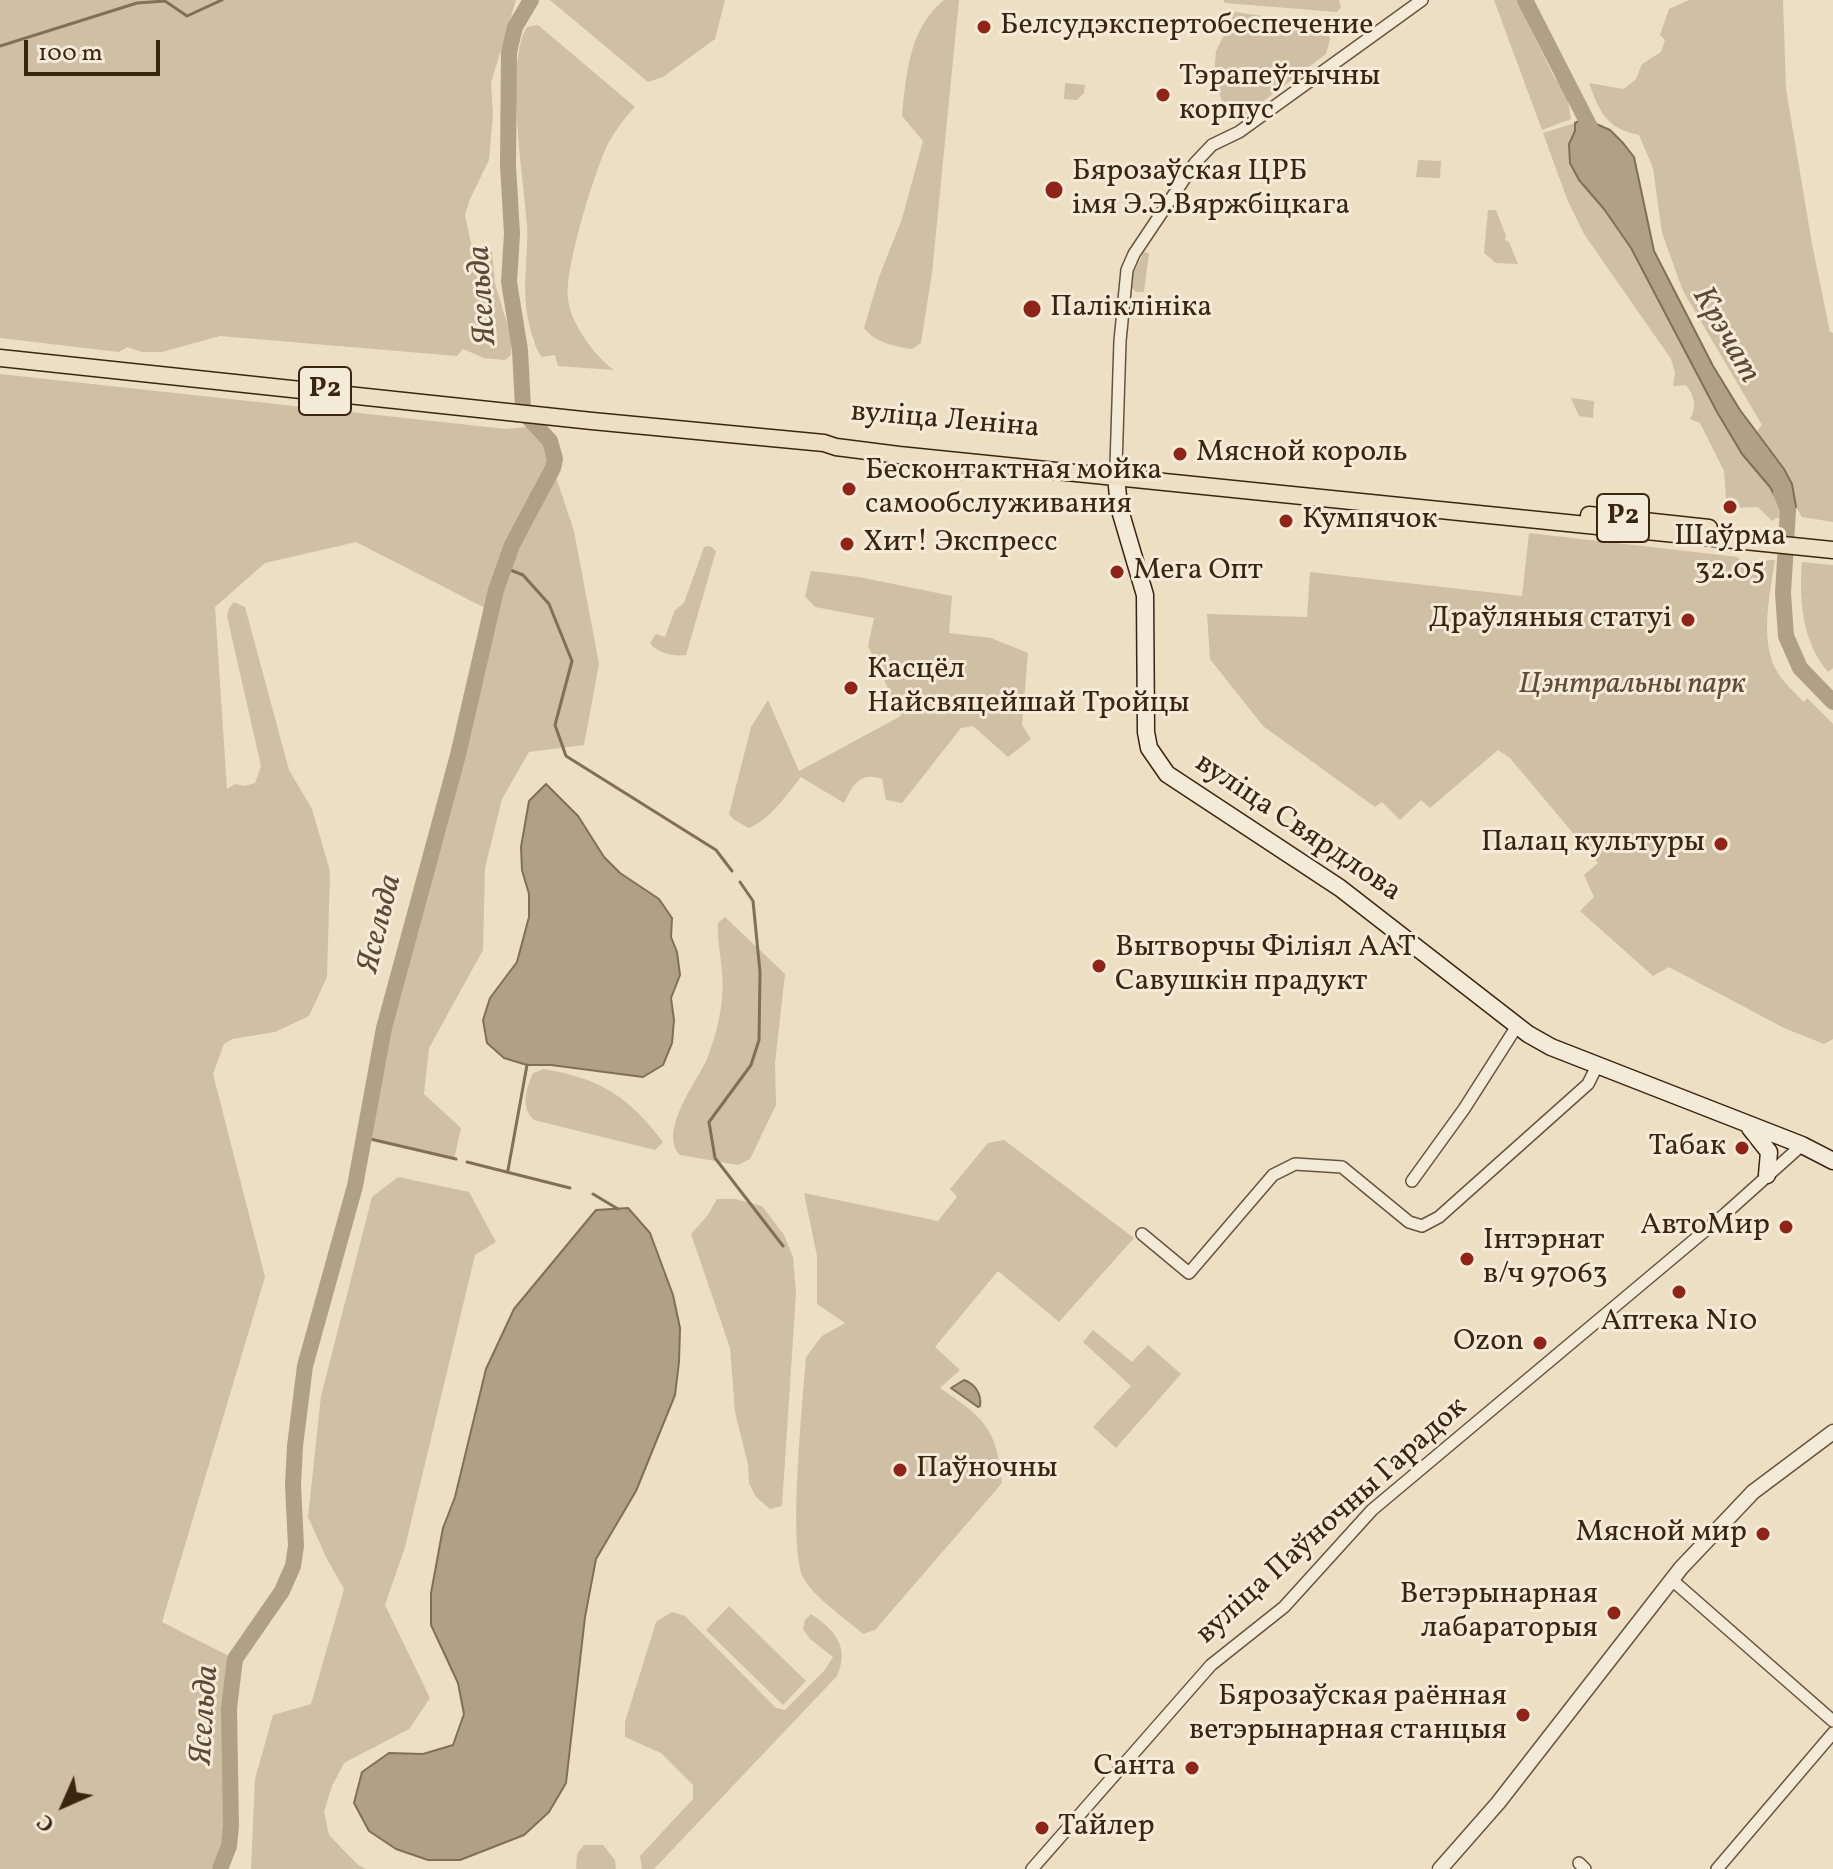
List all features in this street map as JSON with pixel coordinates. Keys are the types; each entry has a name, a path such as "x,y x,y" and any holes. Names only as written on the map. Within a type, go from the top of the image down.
{"main road":[{"name":"вуліца Леніна","path":"0,358 592,421 824,443 850,441 1807,543 1833,550"},
{"name":"вуліца Свярдлова","path":"1116,471 1119,507 1145,595 1146,732 1156,761 1180,783 1340,888 1517,1026 1551,1047 1802,1145 1833,1161"},
{"name":"вуліца Леніна","path":"1807,543 1833,541"},
{"path":"1746,1124 1769,1152 1767,1175"}],"street":[{"path":"1116,471 1120,341 1127,270 1134,254 1183,179 1212,145 1239,132 1422,0"},
{"path":"1412,1181 1464,1109 1517,1026"},
{"path":"1142,1234 1189,1273 1273,1175 1295,1164 1342,1167 1409,1222 1422,1226 1439,1217 1588,1084 1597,1066"},
{"name":"вуліца Паўночны Гарадок","path":"1032,1869 1211,1665 1284,1607 1372,1510 1725,1214 1802,1145"},
{"path":"1440,1869 1498,1803 1672,1580 1730,1514 1753,1492 1833,1432"},
{"path":"1672,1580 1833,1721"},
{"path":"1717,1869 1833,1733"}],"green space":[{"path":"0,0 516,0 491,83 493,115 489,160 465,215 473,253 485,248 492,252 495,284 512,339 511,355 505,360 484,358 463,349 457,356 220,336 162,352 142,352 127,347 119,352 0,338"},
{"path":"550,0 725,0 715,39 663,77 648,82"},
{"path":"944,0 959,0 932,273 921,343 912,349 879,340 864,328 879,277 902,219 923,141 902,116 911,53 923,24"},
{"path":"1223,0 1339,0 1341,7 1337,12 1225,3"},
{"path":"1494,0 1517,0 1554,77 1567,94 1571,119 1542,130"},
{"path":"1689,0 1783,0 1786,89 1812,244 1830,332 1833,333 1833,522 1802,517 1796,507 1792,484 1784,469 1756,432 1762,425 1683,291 1662,233 1653,168 1639,135 1618,128 1605,117 1589,83 1624,89 1636,79 1642,64 1661,52 1665,40 1660,35 1669,9"},
{"path":"1235,12 1324,25 1330,39 1326,54 1245,115 1237,117 1226,115 1214,75 1216,51"},
{"path":"538,25 635,107 606,148 587,200 568,284 569,307 578,327 591,348 614,370 558,366 555,355 542,357 528,319 525,291 527,224 516,93 520,44 527,27"},
{"path":"1065,83 1085,85 1084,93 1077,100 1064,99"},
{"path":"1575,123 1579,180 1604,209 1640,263 1717,412 1742,454 1770,487 1785,519 1772,521 1758,507 1734,508 1726,498 1724,471 1700,423 1690,419 1694,406 1691,393 1686,385 1673,386 1675,373 1671,359 1584,234 1567,199 1543,133"},
{"path":"1418,160 1441,161 1440,178 1416,177"},
{"path":"1488,210 1496,210 1505,240 1509,242 1518,264 1496,263 1484,253"},
{"path":"1144,252 1149,253 1144,292 1136,292 1131,287 1131,277"},
{"path":"0,374 506,429 536,426 554,450 553,468 574,531 599,664 584,745 529,752 502,799 485,868 483,950 429,1048 424,1094 461,1128 454,1159 366,1138 384,1028 458,755 491,611 356,542 265,563 215,607 227,789 235,784 245,786 255,783 261,766 227,616 234,602 245,607 289,770 312,809 330,871 327,977 309,1016 275,1032 232,1039 224,1044 213,1074 265,1277 162,1622 235,1659 229,1718 232,1817 220,1869 0,1869"},
{"path":"1571,398 1594,401 1593,418 1579,416"},
{"path":"910,461 967,470 968,476 963,481 909,475 904,468"},
{"name":"Цэнтральны парк","path":"1529,533 1738,557 1741,562 1775,560 1767,629 1770,656 1788,686 1804,702 1807,698 1833,724 1833,1039 1824,1044 1784,1028 1669,967 1653,976 1580,911 1594,897 1584,875 1598,863 1510,758 1498,750 1430,808 1421,800 1400,820 1382,802 1375,807 1263,726 1210,659 1207,614 1307,617 1310,572 1522,596"},
{"path":"710,546 716,551 686,655 661,652 650,643 656,634 665,637 675,610 684,603 704,547"},
{"path":"1802,562 1833,565 1833,668 1828,672 1813,647 1804,620"},
{"path":"811,571 859,577 952,596 949,633 991,638 1028,653 1022,725 1031,739 1008,757 973,726 961,728 902,803 886,800 882,779 868,777 858,781 844,803 801,777 778,806 757,824 749,828 733,819 729,814 751,727 768,700 799,771 901,716 868,646 874,618 815,607 805,596"},
{"path":"725,917 785,974 775,1063 776,1105 750,1159 738,1165 680,1155 674,1145 673,1134 681,1107 707,1059 717,1028 723,983 718,923"},
{"path":"544,1069 582,1078 612,1092 638,1113 663,1142 655,1150 534,1120 527,1109 527,1091 533,1073"},
{"path":"1004,1140 1134,1238 1059,1322 998,1271 935,1347 960,1370 940,1388 968,1408 986,1426 996,1449 1002,1483 875,1630 863,1634 815,1594 804,1579 799,1563 796,1507 806,1357 822,1336 845,1323 817,1304 817,1256 804,1193 938,1221 957,1197 950,1189 988,1143"},
{"path":"398,1177 469,1192 496,1242 475,1255 405,1547 385,1605 430,1698 409,1729 344,1763 332,1786 324,1812 329,1835 357,1864 366,1869 251,1869 255,1779 273,1715 311,1704 344,1589 308,1517 321,1396 372,1197"},
{"path":"717,1199 735,1199 762,1206 784,1235 793,1257 796,1293 782,1506 770,1509 756,1497 749,1483 748,1464 735,1412 730,1348 691,1234"},
{"path":"1093,1330 1132,1362 1148,1345 1181,1374 1116,1448 1093,1427 1131,1386 1083,1342"},
{"path":"729,1606 806,1681 783,1705 706,1630"},
{"path":"672,1612 685,1616 776,1708 785,1710 824,1671 833,1657 810,1639 803,1629 805,1620 811,1614 827,1626 838,1640 841,1666 837,1676 654,1869 642,1869 640,1856 693,1799 693,1785 661,1753 625,1737 625,1722 656,1622"},
{"path":"584,1845 603,1845 615,1860 616,1869 576,1869 577,1854"}],"shaded area":[{"path":"1591,115 1594,123 1610,130 1634,157 1654,251 1713,366 1792,484 1796,507 1790,515 1784,513 1770,487 1742,454 1631,248 1579,180 1570,163 1569,144 1575,123"},
{"path":"546,784 578,816 604,857 620,873 659,899 672,918 671,937 680,975 671,998 674,1020 672,1043 663,1065 643,1077 551,1065 527,1065 504,1058 487,1043 483,1020 490,998 517,962 529,917 529,894 522,870 521,847 529,801"},
{"path":"628,1208 650,1233 673,1295 680,1328 679,1362 675,1395 636,1491 596,1559 585,1617 566,1783 549,1812 524,1835 460,1860 428,1860 396,1849 369,1831 354,1803 362,1772 389,1753 423,1754 453,1745 464,1714 458,1683 431,1625 431,1593 443,1528 455,1497 486,1369 514,1309 596,1210"},
{"path":"964,1380 977,1390 980,1406 951,1388"}],"waterway":[{"path":"0,46 137,3 165,1 187,16 222,0"},
{"name":"Ясельда","path":"220,1869 229,1846 231,1826 229,1708 235,1659 282,1591 293,1566 296,1546 295,1446 305,1366 355,1186 384,1028 458,755 496,590 512,545 555,459 550,441 523,408 520,350 509,282 512,234 508,165 509,52 515,27 531,0"},
{"name":"Крэчат","path":"1525,0 1595,137"},
{"name":"Крэчат","path":"1781,493 1788,510 1783,593 1786,636 1800,668 1833,702"},
{"path":"503,567 523,575 549,604 572,661 555,725 566,756 716,850 732,871"},
{"path":"740,882 753,901 760,972 759,1040 751,1065 709,1122 715,1158 783,1246"},
{"path":"508,1170 527,1065"},
{"path":"366,1138 456,1159"},
{"path":"467,1162 570,1188"},
{"path":"593,1194 618,1209"}],"place":[{"name":"Белсудэкспертобеспечение","path":"984,27"},
{"name":"Тэрапеўтычны корпус","path":"1163,95"},
{"name":"Бярозаўская ЦРБ імя Э.Э.Вяржбіцкага","path":"1054,190"},
{"name":"Паліклініка","path":"1032,309"},
{"name":"Мясной король","path":"1180,454"},
{"name":"Бесконтактная мойка самообслуживания","path":"849,489"},
{"name":"Шаўрма 32.05","path":"1730,507"},
{"name":"Кумпячок","path":"1286,521"},
{"name":"Хит! Экспресс","path":"847,544"},
{"name":"Мега Опт","path":"1117,572"},
{"name":"Драўляныя статуі","path":"1688,620"},
{"name":"Касцёл Найсвяцейшай Тройцы","path":"851,688"},
{"name":"Палац культуры","path":"1721,844"},
{"name":"Вытворчы Філіял ААТ Савушкін прадукт","path":"1099,966"},
{"name":"Табак","path":"1742,1148"},
{"name":"АвтоМир","path":"1786,1227"},
{"name":"Інтэрнат в/ч 97063","path":"1467,1259"},
{"name":"Аптека N10","path":"1679,1292"},
{"name":"Ozon","path":"1540,1343"},
{"name":"Паўночны","path":"900,1470"},
{"name":"Мясной мир","path":"1763,1534"},
{"name":"Ветэрынарная лабараторыя","path":"1614,1613"},
{"name":"Бярозаўская раённая ветэрынарная станцыя","path":"1523,1715"},
{"name":"Санта","path":"1192,1768"},
{"name":"Тайлер","path":"1042,1828"}]}
